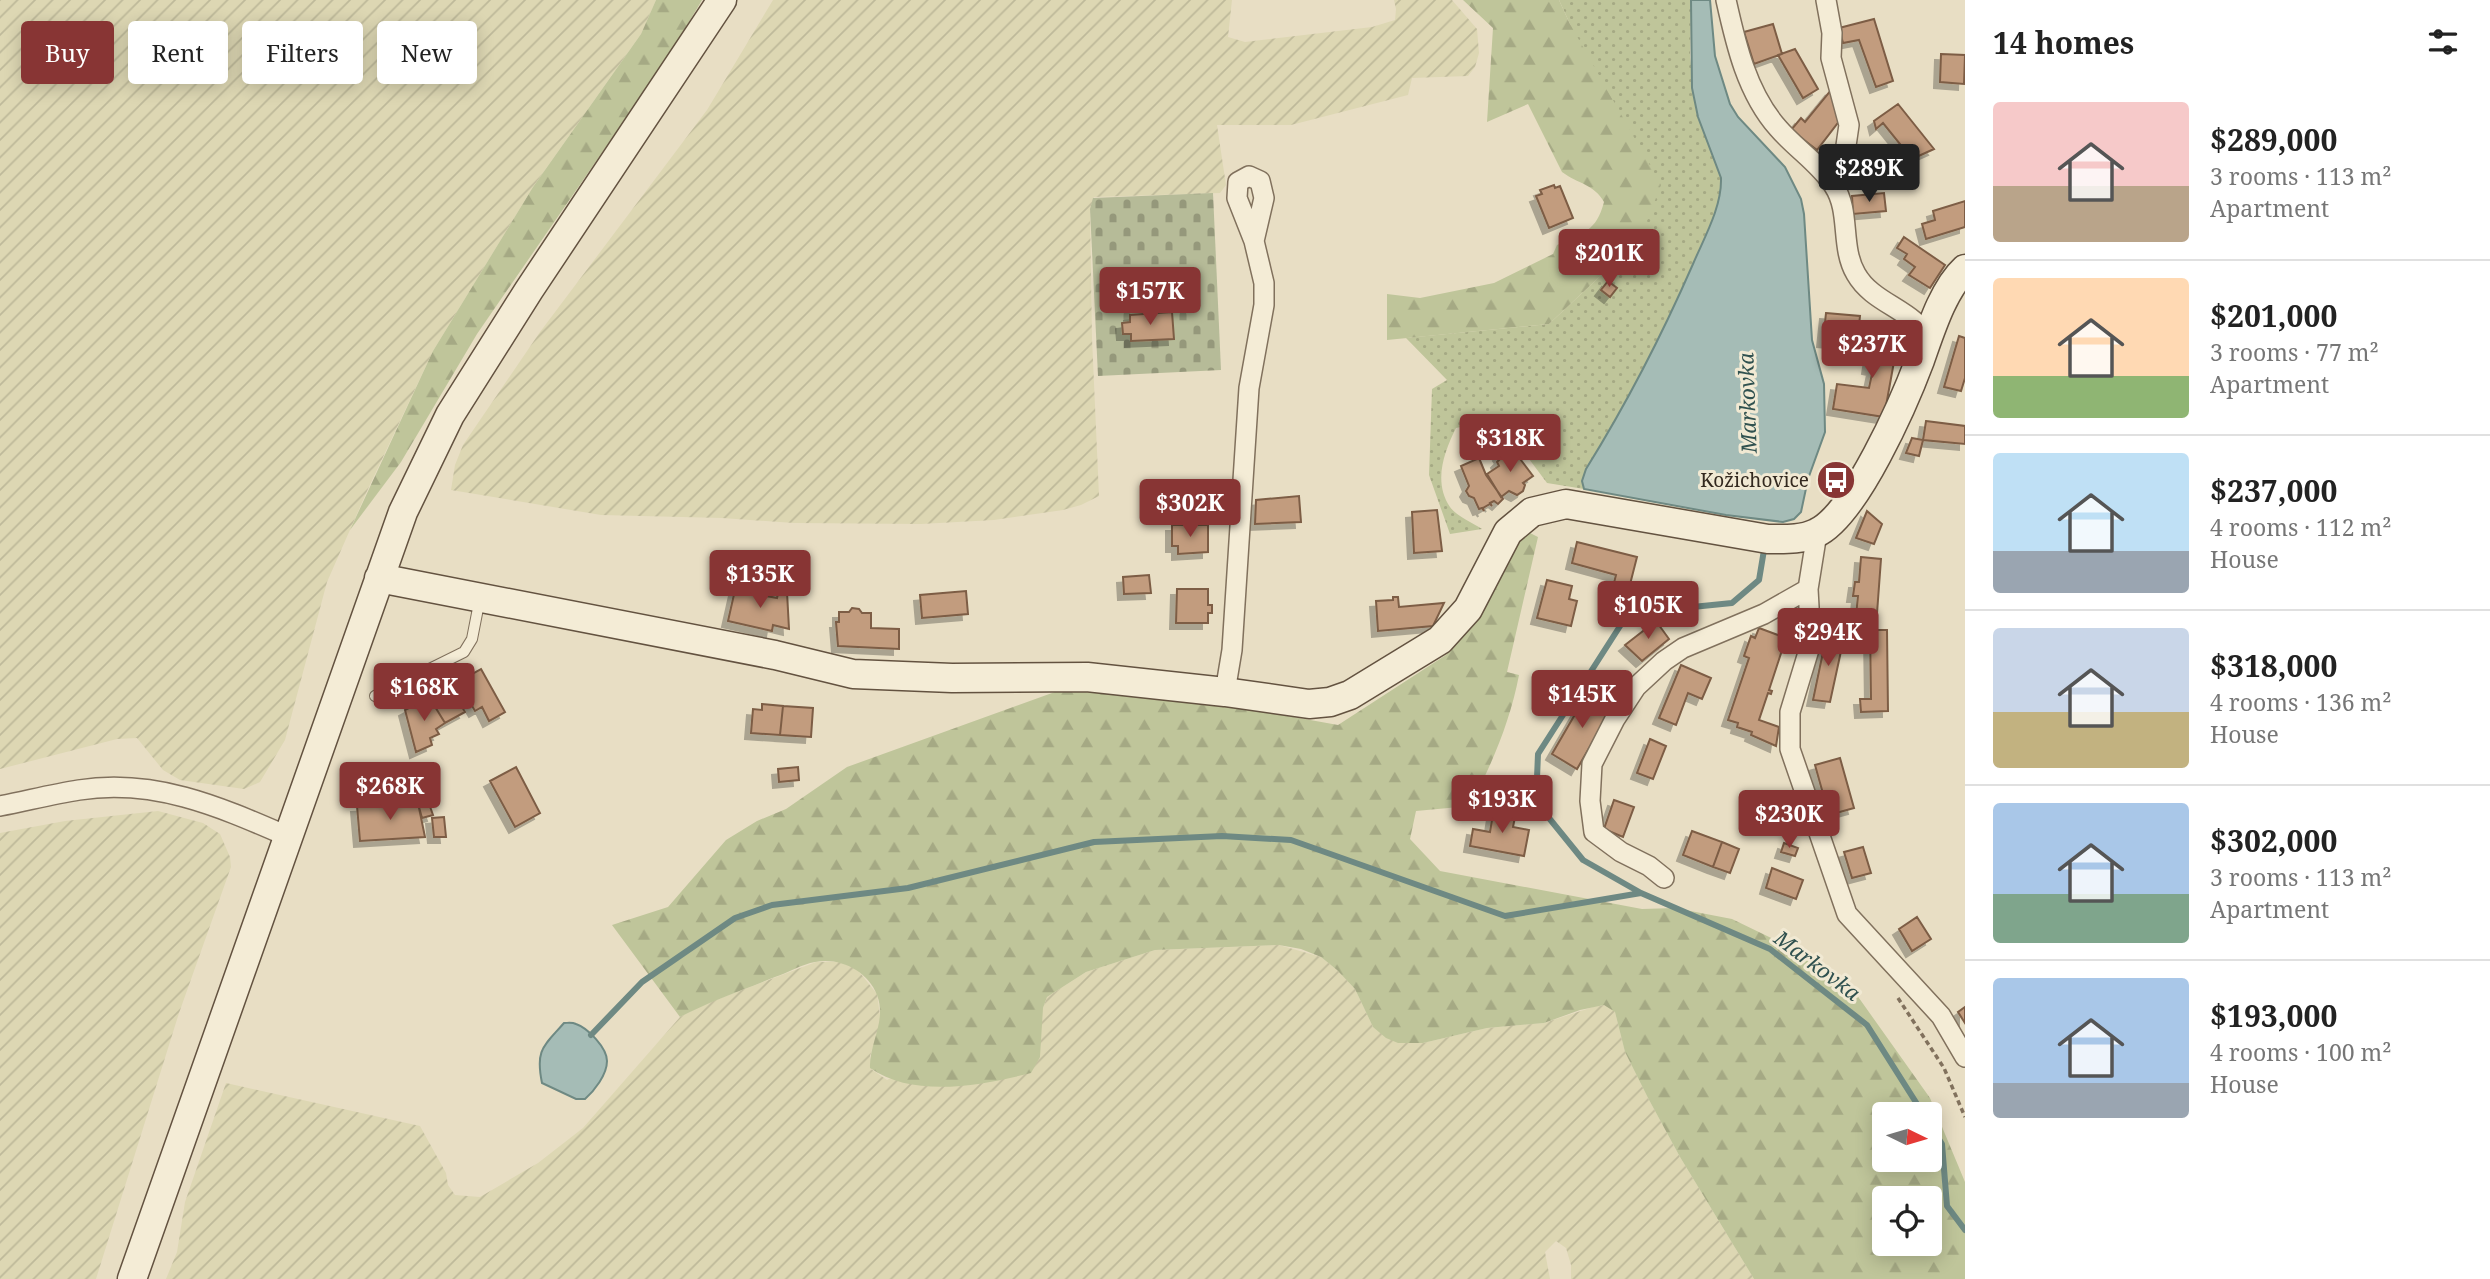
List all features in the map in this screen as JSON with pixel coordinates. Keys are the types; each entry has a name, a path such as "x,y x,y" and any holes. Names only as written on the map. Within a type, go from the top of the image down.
{"street":[{"path":"132,1279 403,512 450,415 528,290 722,0"},
{"path":"1726,0 1737,47 1753,90 1777,127 1835,186 1844,210 1847,244 1855,273 1872,293 1913,321 1928,337"},
{"path":"1826,0 1832,33 1830,58 1849,125 1845,158 1835,186"},
{"path":"1226,692 1232,650 1249,388 1264,305 1264,283 1254,241"},
{"path":"379,578 775,655 853,674 952,678 1087,677 1309,704 1329,702 1350,695 1440,640 1468,609 1508,532 1532,512 1566,504 1768,539 1793,539 1817,533 1838,517 1856,493 1910,388 1928,337 1957,276 1965,269"},
{"path":"1817,533 1808,589 1811,643 1790,712 1790,748 1847,914 1941,1016 1965,1057"},
{"path":"1664,878 1594,832 1590,801 1592,764 1615,719 1636,687 1664,661 1683,648 1764,614 1808,589"},
{"path":"0,806 81,789 118,787 159,791 212,804 287,836"}],"lane":[{"path":"375,696 464,652 472,639 480,598"}],"path":[{"path":"1896,992 1900,1004 1944,1068 1965,1117"}],"shaded area":[{"path":"0,0 656,0 641,34 533,187 433,351 327,582 285,740 260,782 244,789 180,780 163,770 137,738 117,739 0,769"},
{"path":"773,0 1232,0 1228,37 1245,42 1372,27 1395,20 1394,0 1452,0 1477,29 1479,53 1475,67 1468,76 1412,78 1408,95 1291,125 1217,125 1226,185 1220,193 1094,197 1090,209 1092,338 1099,496 1081,505 994,520 921,524 794,523 601,515 451,490 455,465 463,445 540,332 707,110"},
{"path":"158,811 203,823 220,834 230,857 231,867 179,1013 96,1279 0,1279 0,833 65,821"},
{"path":"1279,945 1321,957 1337,970 1355,989 1373,1027 1423,1043 1487,1028 1544,1023 1593,1007 1610,1007 1615,1012 1625,1052 1648,1098 1680,1157 1754,1279 1571,1279 1571,1265 1566,1248 1556,1241 1545,1252 1550,1279 166,1279 177,1252 185,1202 226,1083 420,1126 455,1195 480,1197 538,1163 583,1128 680,1017 705,1004 816,962 840,962 857,969 877,994 881,1022 870,1056 871,1069 887,1080 1043,1008 1047,997 1086,972 1155,950"}],"green space":[{"path":"656,0 702,0 670,54 477,334 401,462 350,530 433,351 533,187 641,34"},
{"path":"1463,0 1559,0 1661,185 1640,239 1549,324 1387,340 1387,294 1420,298 1494,283 1553,254 1557,245 1588,230 1597,220 1604,202 1591,188 1562,172 1528,104 1487,122 1493,28"},
{"path":"1559,0 1691,0 1690,57 1698,117 1721,178 1719,200 1707,233 1656,343 1586,469 1582,481 1584,489 1547,483 1499,419 1456,428 1444,457 1442,487 1450,507 1482,529 1450,534 1429,475 1432,389 1447,380 1406,338 1549,324 1640,239 1570,24"},
{"path":"1213,193 1221,370 1098,376 1090,209 1093,198"},
{"path":"1518,527 1538,537 1507,672 1519,675 1511,709 1493,758 1470,806 1416,811 1410,839 1440,871 1642,909 1675,908 1732,919 1800,952 1854,991 1932,1102 1872,1102 1872,1172 1942,1172 1942,1127 1965,1182 1965,1279 1754,1279 1680,1157 1625,1052 1615,1012 1604,1005 1580,1010 1544,1023 1487,1028 1423,1043 1398,1043 1386,1038 1373,1027 1355,989 1337,970 1321,957 1301,949 1279,945 1155,950 1086,972 1047,997 1043,1008 1040,1057 1031,1073 971,1085 928,1086 907,1084 870,1068 880,1005 873,986 852,968 834,962 810,963 680,1017 612,925 668,907 726,840 757,821 786,809 847,767 1088,680 1338,725 1446,655 1469,630"}],"water":[{"path":"1691,0 1710,0 1715,56 1730,104 1738,117 1785,167 1801,199 1804,214 1812,340 1824,384 1825,432 1808,479 1801,512 1794,519 1783,522 1726,515 1584,489 1582,481 1669,317 1719,200 1721,178 1698,117 1692,88"},
{"path":"564,1023 581,1026 596,1039 606,1056 602,1077 585,1099 576,1099 542,1083 540,1063 543,1049"}],"building":[{"path":"1874,19 1893,81 1876,87 1859,40 1843,43 1839,28"},
{"path":"1773,24 1782,54 1754,64 1744,32"},
{"path":"1795,49 1818,89 1803,98 1778,55"},
{"path":"1941,54 1965,55 1964,84 1940,82"},
{"path":"1831,90 1840,120 1817,150 1791,130 1801,118 1805,122"},
{"path":"1898,104 1934,149 1912,159 1883,123 1876,129 1874,121"},
{"path":"1554,185 1555,188 1560,186 1573,218 1549,228 1536,196 1542,194 1540,190"},
{"path":"1884,193 1886,211 1853,214 1852,196"},
{"path":"1965,201 1965,227 1926,239 1922,224 1935,220 1933,211"},
{"path":"1904,237 1945,265 1930,288 1909,275 1915,267 1904,259 1907,254 1897,248"},
{"path":"1608,281 1617,288 1610,297 1601,290"},
{"path":"1172,312 1174,339 1131,341 1131,334 1123,334 1122,323 1130,322 1130,315"},
{"path":"1826,313 1860,316 1857,344 1823,341"},
{"path":"1874,330 1899,334 1884,417 1833,409 1837,384 1869,388 1873,369 1868,368"},
{"path":"1959,336 1965,338 1965,378 1961,391 1944,387"},
{"path":"1926,421 1965,426 1965,444 1923,440"},
{"path":"1912,438 1923,440 1919,456 1906,453"},
{"path":"1511,447 1533,476 1523,483 1523,491 1517,495 1509,491 1501,497 1487,474 1499,466 1499,455"},
{"path":"1479,458 1486,475 1503,499 1498,504 1494,501 1490,503 1492,506 1490,504 1483,508 1484,511 1479,509 1474,498 1466,491 1469,486 1461,466"},
{"path":"1299,496 1301,522 1255,524 1256,500"},
{"path":"1437,510 1442,551 1414,553 1412,512"},
{"path":"1867,511 1882,524 1874,544 1856,538"},
{"path":"1172,525 1208,525 1208,552 1178,554 1178,546 1172,546"},
{"path":"1577,542 1637,557 1625,604 1609,602 1616,575 1572,563"},
{"path":"1861,557 1881,559 1876,627 1855,625 1858,596 1853,596 1855,582 1859,582"},
{"path":"1149,575 1151,593 1124,594 1123,577"},
{"path":"1547,580 1572,586 1569,599 1577,601 1571,626 1537,618"},
{"path":"1177,589 1208,589 1208,605 1212,605 1212,613 1208,613 1208,623 1176,623"},
{"path":"735,590 777,598 779,590 787,592 789,629 773,625 772,631 728,621"},
{"path":"966,591 968,614 922,618 920,595"},
{"path":"1393,597 1398,597 1399,607 1444,603 1433,626 1378,631 1376,601 1393,600"},
{"path":"852,608 859,609 862,613 871,613 871,628 899,629 899,649 838,646 836,622 839,622 839,612 849,612"},
{"path":"1656,621 1669,639 1642,661 1625,645"},
{"path":"1759,628 1786,638 1769,690 1772,691 1771,694 1768,693 1759,720 1779,727 1776,746 1751,735 1752,732 1737,727 1738,723 1728,720 1749,658 1744,656 1751,636 1755,638"},
{"path":"1870,630 1887,630 1888,711 1861,712 1860,699 1871,699"},
{"path":"1827,633 1840,635 1843,642 1830,702 1813,700"},
{"path":"1681,665 1711,678 1702,699 1688,693 1676,725 1659,718"},
{"path":"481,669 505,712 489,721 482,707 475,711 471,704 464,708 450,686"},
{"path":"450,686 465,712 445,723 429,697"},
{"path":"1588,692 1613,707 1577,769 1552,754"},
{"path":"429,697 445,723 436,729 439,734 430,738 432,745 416,752 405,710"},
{"path":"762,704 783,706 780,735 751,733 753,709 762,710"},
{"path":"783,706 813,708 811,737 780,735"},
{"path":"1650,739 1666,746 1653,779 1637,773"},
{"path":"1840,758 1854,808 1829,815 1815,765"},
{"path":"516,767 540,813 515,827 490,781"},
{"path":"798,767 799,780 779,782 778,769"},
{"path":"427,798 433,815 422,818 417,800"},
{"path":"1614,800 1634,807 1623,837 1604,829"},
{"path":"418,803 425,837 360,841 357,806"},
{"path":"1494,808 1516,812 1513,827 1529,830 1524,856 1470,846 1473,829 1490,832"},
{"path":"444,817 446,837 434,837 432,818"},
{"path":"1692,831 1722,842 1713,867 1683,855"},
{"path":"1722,842 1739,849 1730,873 1713,867"},
{"path":"1784,843 1798,848 1795,856 1781,852"},
{"path":"1863,847 1871,873 1852,878 1844,852"},
{"path":"1772,868 1803,880 1796,899 1766,888"},
{"path":"1917,917 1931,939 1912,951 1899,929"},
{"path":"1965,1007 1965,1023 1958,1012"}],"waterway":[{"name":"Markovka","path":"1765,544 1759,580 1732,603 1643,612 1622,623 1538,754 1536,802 1583,860 1641,893 1770,949 1867,1025 1916,1102"},
{"path":"591,1035 642,982 735,918 772,905 908,888 1094,842 1222,836 1291,840 1505,916 1641,893"},
{"name":"Markovka","path":"1942,1144 1947,1206 1965,1230"}],"place":[{"name":"Kožichovice","path":"1836,480"}]}
